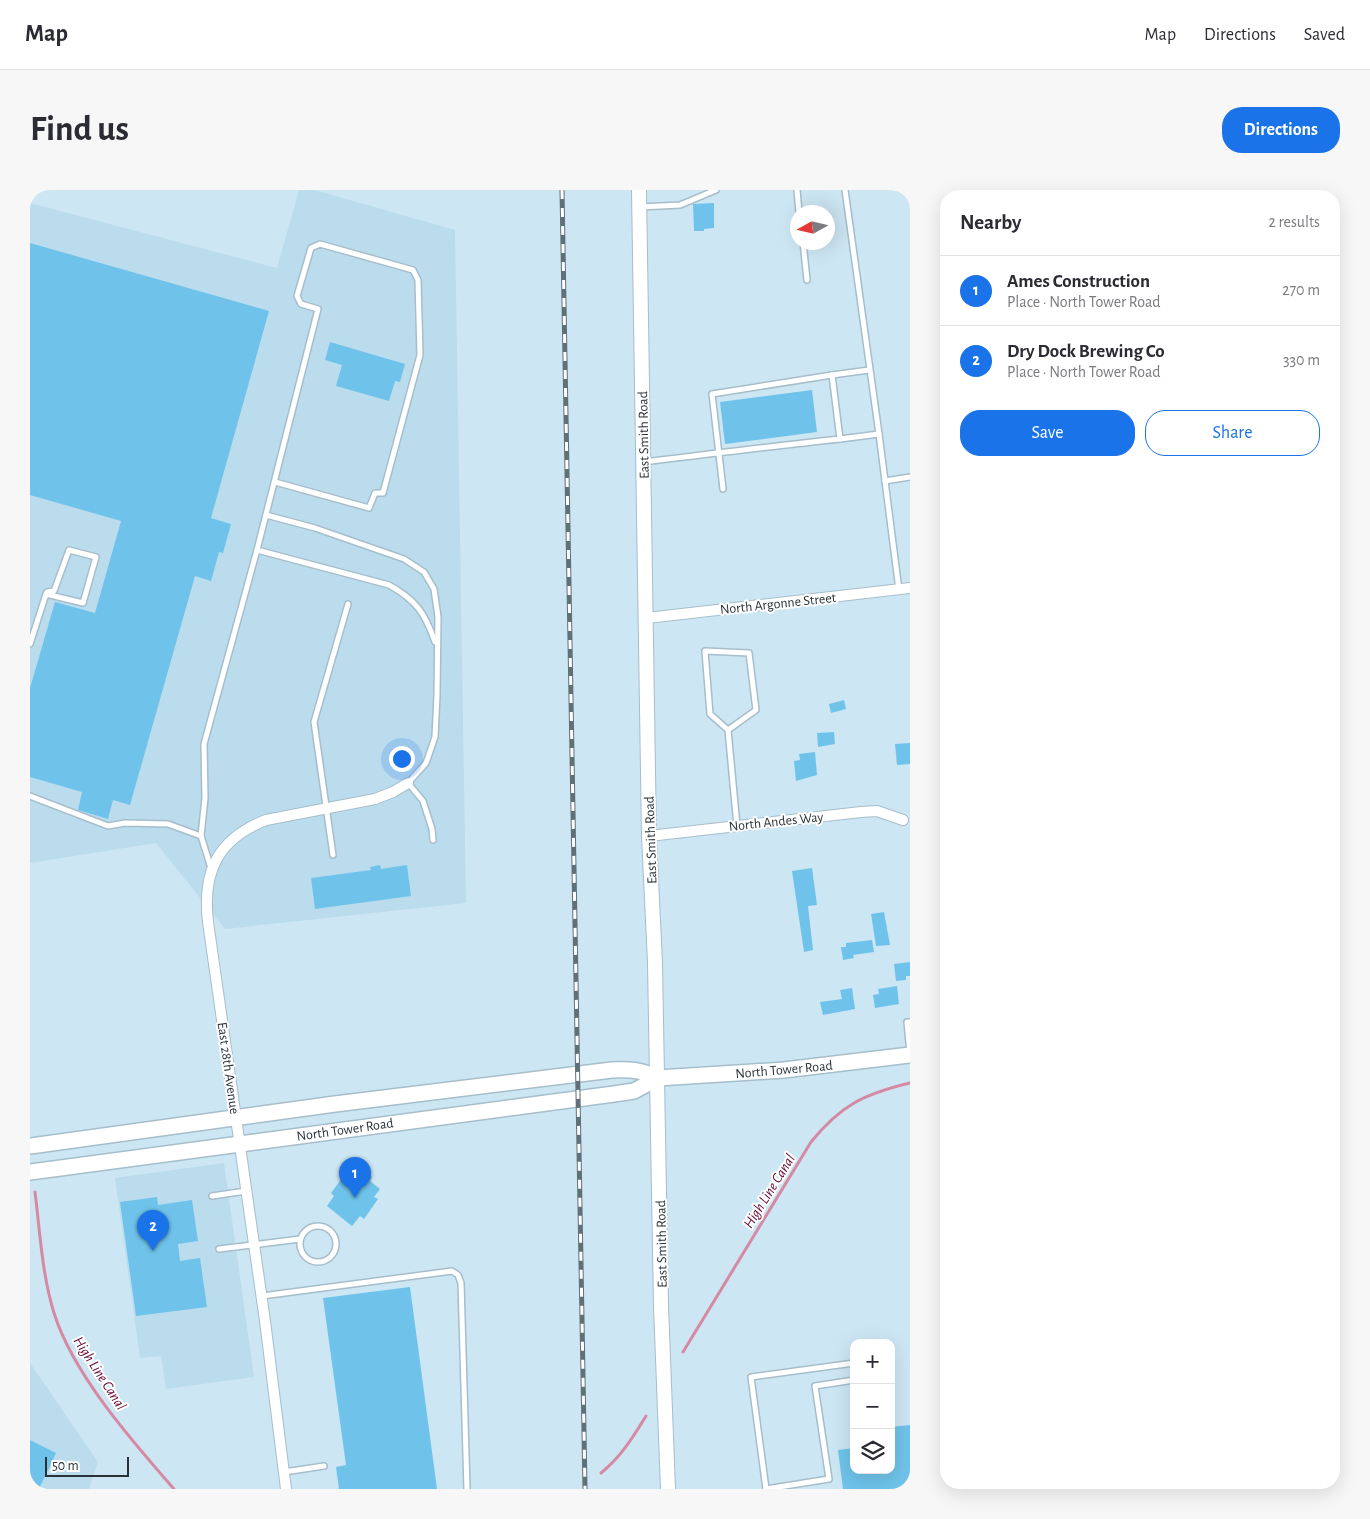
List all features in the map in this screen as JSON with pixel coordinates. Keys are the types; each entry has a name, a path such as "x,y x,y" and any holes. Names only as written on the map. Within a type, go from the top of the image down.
{"main road":[{"name":"North Tower Road","path":"30,1172 614,1094 634,1091 658,1078 784,1070 910,1054"},
{"name":"North Tower Road","path":"30,1146 236,1117 612,1070 634,1069 644,1071 658,1078"}],"street":[{"name":"East Smith Road","path":"639,190 649,836 655,963 661,1306 668,1489"},
{"name":"North Argonne Street","path":"647,618 910,588"},
{"name":"East 28th Avenue","path":"286,1489 206,893 212,868 225,846 243,830 266,820 375,799 393,792 408,783"},
{"name":"North Andes Way","path":"649,836 877,811 906,822"}],"lane":[{"path":"639,207 680,204 716,190"},
{"path":"796,190 798,205"},
{"path":"845,190 899,590"},
{"path":"212,868 201,836 205,798 204,744 275,482 318,309 301,304 297,296 311,248 320,244 413,270 418,280 420,356 384,493 375,492 369,508 275,482"},
{"path":"804,250 807,280"},
{"path":"723,488 712,394 869,370"},
{"path":"832,375 840,439"},
{"path":"643,462 879,434"},
{"path":"885,481 910,478"},
{"path":"266,515 314,528 404,559 424,572 434,589 438,617 435,737 426,763 408,783 423,800 432,829 433,840"},
{"path":"30,644 46,592 54,591 69,550 96,557 82,603 46,594"},
{"path":"257,550 389,585 405,594 418,606 428,621 436,646"},
{"path":"333,855 314,722 348,604"},
{"path":"728,730 756,710 749,653 705,651 710,714 728,730 737,826"},
{"path":"30,796 108,826 125,823 168,824 201,836"},
{"path":"910,1022 907,1022 910,1054"},
{"path":"212,1196 246,1191"},
{"path":"219,1249 300,1239 308,1229 320,1226 326,1228 335,1237 336,1249 330,1259 319,1263 313,1262 303,1256 300,1239"},
{"path":"261,1296 452,1271 458,1275 461,1283 467,1489"},
{"path":"850,1364 751,1377 766,1489 829,1479 815,1386 850,1381"},
{"path":"284,1472 324,1466"}],"shaded area":[{"path":"299,190 315,190 455,230 466,903 225,929 156,843 30,863 30,203 277,268"},
{"path":"224,1163 254,1377 166,1389 161,1356 140,1358 115,1178"},
{"path":"30,1363 98,1462 89,1489 30,1489"}],"building":[{"path":"714,203 714,228 694,231 693,204"},
{"path":"30,243 269,311 211,518 231,524 223,553 219,552 211,581 195,576 130,805 113,800 108,819 78,810 82,792 30,777 30,688 55,602 95,613 121,521 30,495"},
{"path":"330,342 405,364 400,382 395,381 389,401 336,386 342,365 325,360"},
{"path":"812,390 817,432 725,444 720,402"},
{"path":"844,700 846,709 831,713 829,704"},
{"path":"834,732 835,744 818,747 817,733"},
{"path":"910,743 910,764 897,765 895,744"},
{"path":"815,752 817,775 796,781 794,761 800,760 799,754"},
{"path":"380,865 381,869 407,865 411,896 315,909 311,878 371,870 370,867"},
{"path":"812,868 817,905 808,906 813,950 804,952 792,871"},
{"path":"884,912 890,945 876,946 871,914"},
{"path":"872,940 874,952 853,955 854,958 843,960 841,947 846,947 846,943"},
{"path":"910,962 910,976 906,976 906,980 896,981 894,964"},
{"path":"897,986 899,1004 875,1008 873,995 879,994 878,989"},
{"path":"852,988 855,1009 823,1015 820,1002 842,999 840,990"},
{"path":"355,1169 361,1174 364,1170 372,1177 370,1181 380,1189 374,1197 378,1199 364,1219 360,1216 352,1226 327,1206 334,1196 331,1193 345,1174 349,1177"},
{"path":"157,1197 158,1205 192,1200 198,1241 178,1244 180,1261 200,1258 207,1307 136,1316 120,1202"},
{"path":"410,1287 437,1489 339,1489 336,1467 346,1465 323,1298"},
{"path":"910,1425 910,1489 843,1489 838,1450 850,1448 850,1474 895,1474 895,1427"},
{"path":"30,1440 56,1453 39,1489 30,1489"}],"waterway":[{"name":"High Line Canal","path":"683,1352 811,1142 833,1119 854,1103 879,1092 910,1083"},
{"name":"High Line Canal","path":"35,1192 47,1283 54,1313 63,1336 89,1383 105,1406 174,1489"},
{"name":"High Line Canal","path":"601,1473 621,1453 646,1416"}],"railway":[{"path":"562,190 585,1489"}],"place":[{"name":"Ames Construction","path":"355,1198"},
{"name":"Dry Dock Brewing Co","path":"153,1251"}]}
